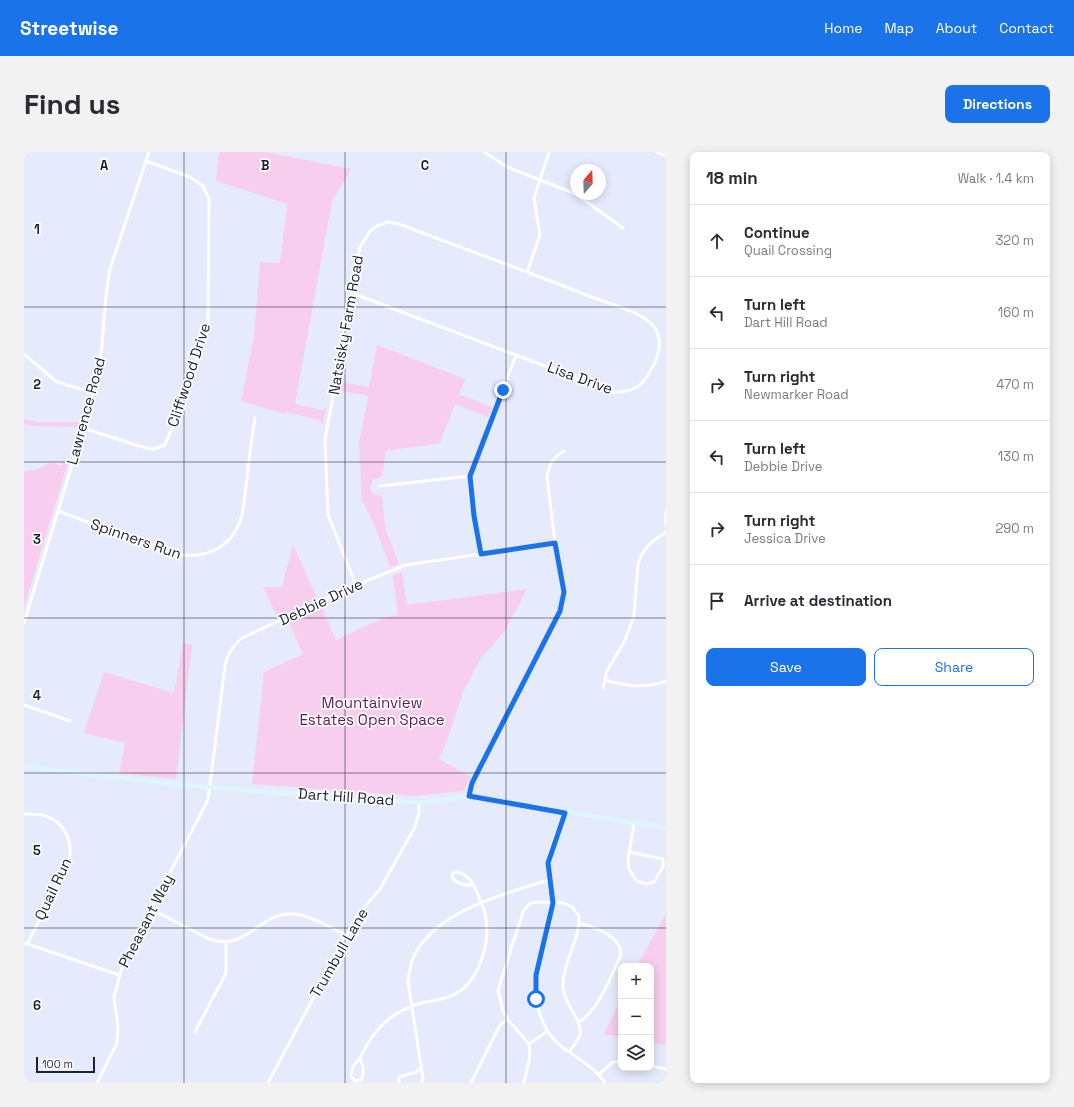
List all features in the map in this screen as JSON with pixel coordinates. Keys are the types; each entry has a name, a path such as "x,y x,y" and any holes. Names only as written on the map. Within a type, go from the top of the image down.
{"main road":[{"name":"Dart Hill Road","path":"24,767 210,787 419,803 469,796 565,813 666,828"}],"street":[{"name":"Lawrence Road","path":"24,623 94,393 100,365 106,287 110,269 149,152"},
{"path":"484,152 507,167 570,192"},
{"path":"527,272 540,235 534,198 549,152"},
{"path":"656,152 666,156"},
{"name":"Cliffwood Drive","path":"83,428 142,447 153,449 165,445 189,385 208,321 209,199 203,186 190,177 146,161"},
{"path":"584,200 623,228"},
{"name":"Natsisky Farm Road","path":"356,585 328,515 324,451 327,425 360,247 364,238 377,226 387,222 399,224 527,272"},
{"name":"Lisa Drive","path":"352,293 613,392 623,393 633,390 642,383 658,355 660,345 654,327 645,318 527,272"},
{"path":"24,354 57,382 94,393"},
{"path":"481,554 474,516 470,476 516,355"},
{"name":"Spinners Run","path":"58,511 173,554 186,556 206,554 221,547 234,533 242,514 255,418"},
{"path":"469,796 472,783 560,611 564,592 555,543 547,477 553,458 564,451"},
{"path":"380,486 470,476"},
{"path":"666,511 666,526"},
{"path":"603,688 608,671 626,640 634,616 638,564 640,557 651,542 666,532"},
{"name":"Debbie Drive","path":"210,787 224,666 232,647 242,638 356,585 406,566 555,543"},
{"path":"605,680 641,686 666,681"},
{"path":"24,705 70,721"},
{"name":"Pheasant Way","path":"97,1083 117,1043 118,1026 114,998 124,960 203,812 208,800 210,787"},
{"name":"Trumbull Lane","path":"268,1083 346,935 357,916 380,889 415,827 419,813 419,803"},
{"path":"565,813 548,863 553,903 536,975 535,987 538,1010 548,1031 556,1042 599,1074 605,1083"},
{"name":"Quail Run","path":"24,814 46,816 57,822 65,831 70,842 71,853 69,863 26,944"},
{"path":"630,852 663,859 663,867 654,882 649,884 640,883 634,877 628,865 634,823"},
{"path":"360,1058 363,1075 361,1080 355,1081 351,1077 350,1072 377,1029 388,1018 411,1006 442,999 457,993 466,986 474,974 485,948 487,928 485,912 474,885 465,875 459,872 455,872 452,875 453,879 458,883 467,886 474,885"},
{"path":"422,1083 408,982 410,967 421,944 456,914 492,897 549,880"},
{"path":"524,1083 530,1055 529,1044 508,1019 500,1001 498,990 524,912 529,904 536,902 563,903 572,907 578,916 579,923 566,964 563,989 567,1002 579,1022 580,1034 569,1052"},
{"path":"151,908 209,939 226,943 238,940 272,918 290,914 311,918 346,935"},
{"path":"579,923 589,925 618,942 621,949 621,955 594,1007 588,1016 579,1022"},
{"path":"195,1032 226,973 226,943"},
{"path":"26,944 119,975"},
{"path":"471,1083 498,1029 501,1024 508,1019"},
{"path":"529,1044 548,1031"},
{"path":"599,1074 613,1062 618,1061"},
{"path":"654,1067 666,1069"},
{"path":"398,1083 399,1077 416,1072 421,1068"}],"green space":[{"path":"219,152 265,152 351,169 332,201 295,404 322,410 326,407 323,424 319,420 286,412 285,414 241,401 254,336 260,262 280,263 287,204 216,181"},
{"path":"377,345 465,379 459,394 492,407 488,417 455,404 440,443 386,451 382,477 373,479 370,488 373,494 382,496 385,527 399,564 390,567 374,524 362,500 359,444 368,396 338,390 340,382 369,387"},
{"path":"24,419 36,422 80,422 79,427 35,426 24,424"},
{"path":"67,459 69,459 24,607 24,471 39,469 52,461 60,466"},
{"path":"293,545 318,600 278,618 263,587 282,587"},
{"name":"Mountainview Estates Open Space","path":"402,572 407,605 527,589 505,631 480,659 463,692 446,744 439,759 471,777 463,791 414,796 252,784 264,672 303,654 289,622 322,608 336,640 385,617 398,615 393,575"},
{"path":"183,643 192,645 176,779 119,773 125,743 84,733 104,672 174,693"},
{"path":"666,914 666,1045 654,1043 654,963 639,963"},
{"path":"618,1005 618,1036 604,1034"}],"route":[{"path":"503,390 470,476 474,516 481,554 555,543 564,592 560,611 472,783 469,796 565,813 548,863 553,903 536,975 536,999"}]}
